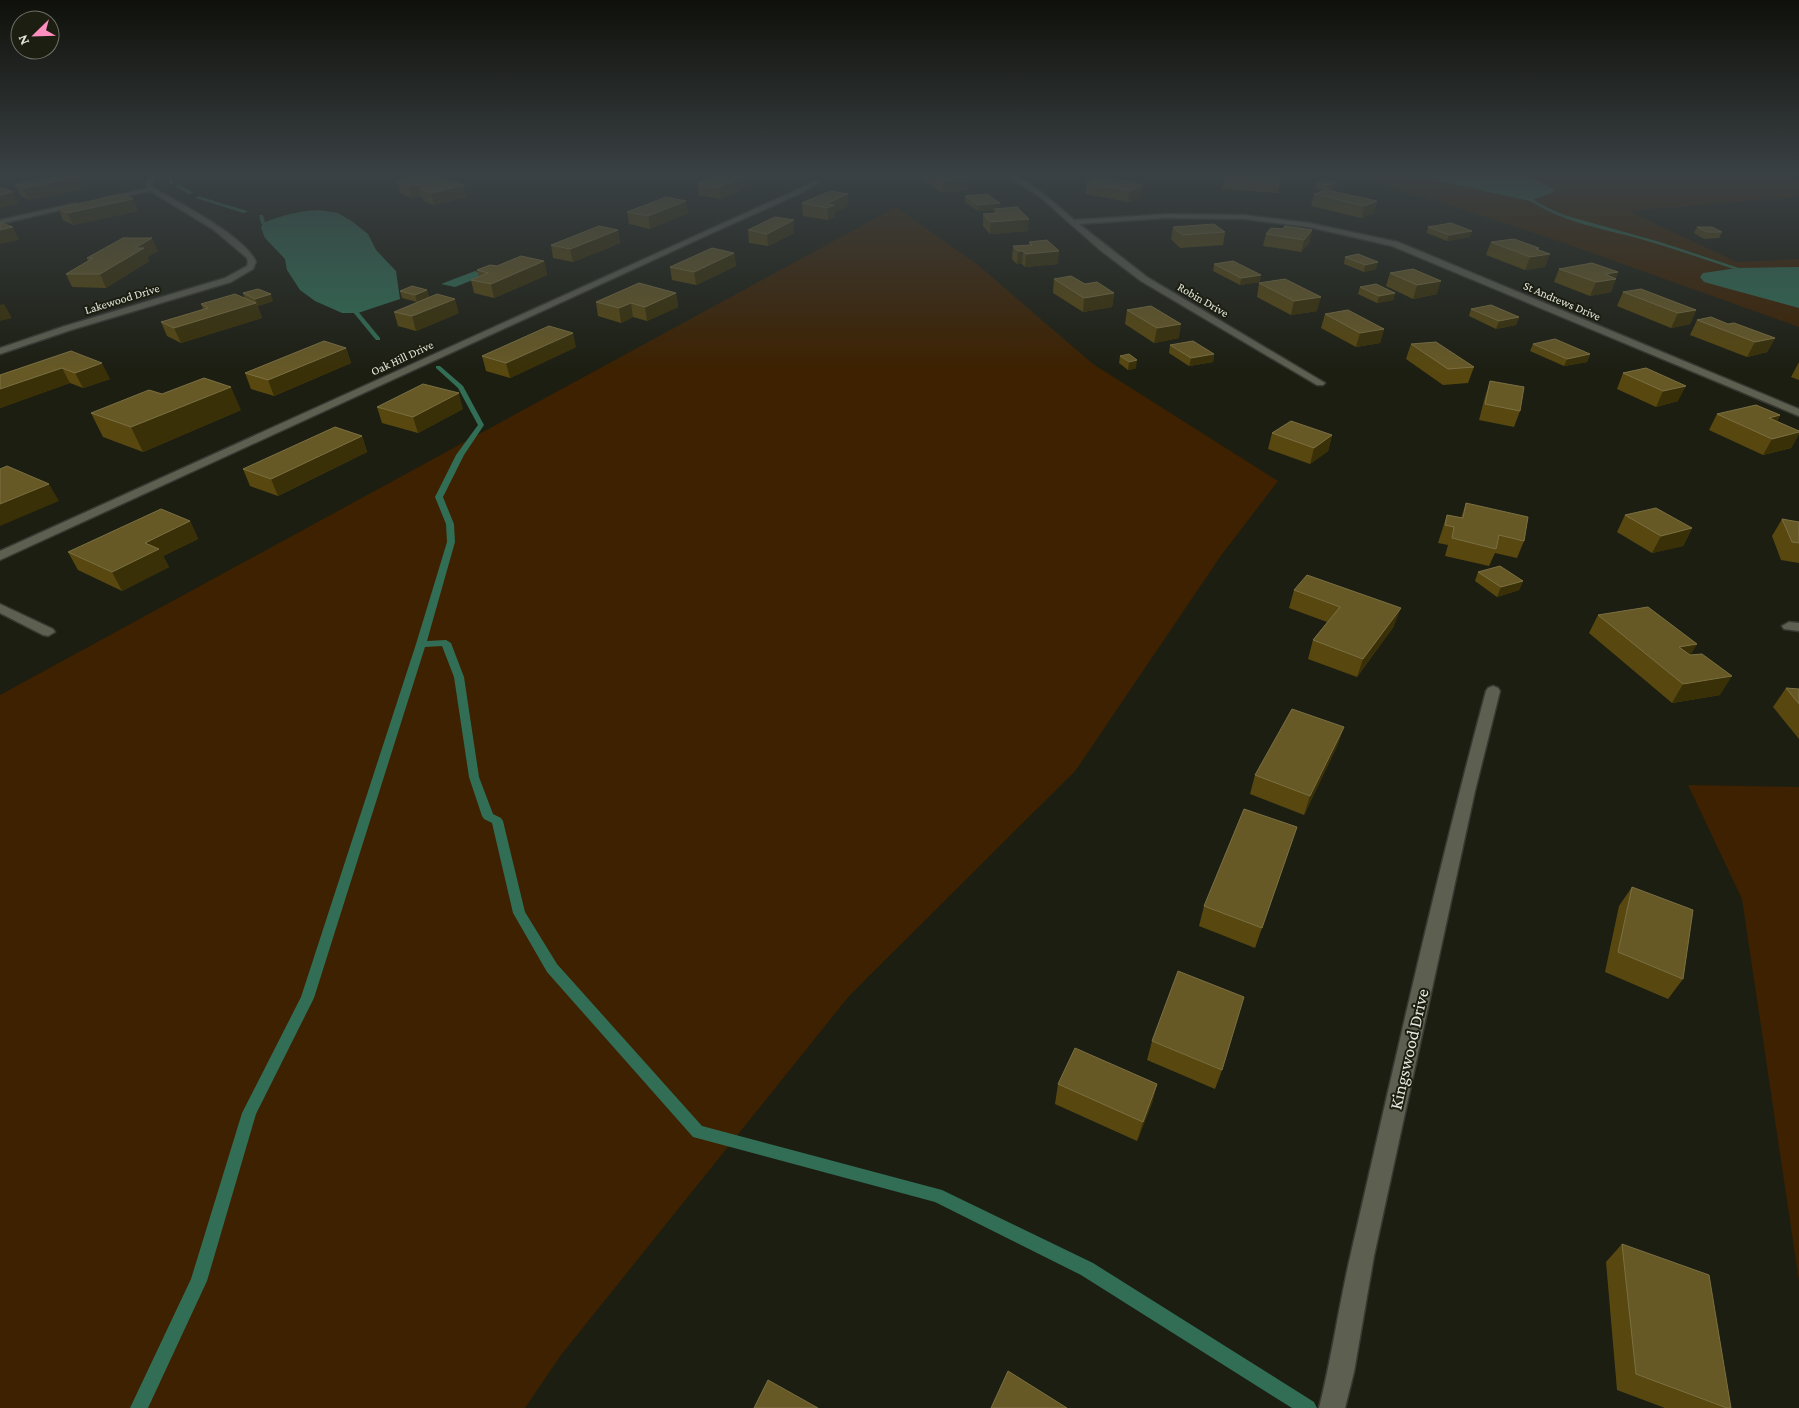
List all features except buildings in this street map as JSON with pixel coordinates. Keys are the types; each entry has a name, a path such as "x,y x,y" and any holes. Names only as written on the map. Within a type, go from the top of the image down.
{"street":[{"name":"Lakewood Drive","path":"0,351 68,328 228,280 250,267 252,262 250,257 231,241"},
{"name":"Oak Hill Drive","path":"0,556 688,241"},
{"name":"Robin Drive","path":"1095,241 1144,279 1320,383"},
{"name":"St Andrews Drive","path":"1382,241 1395,244 1799,413"},
{"path":"0,608 48,632"},
{"name":"Kingswood Drive","path":"1332,1408 1341,1372 1362,1256 1467,791 1493,691"}],"shaded area":[{"path":"268,241 371,241 376,250 396,271 400,299 358,313 342,313 315,301 300,290 287,270 285,259"},
{"path":"834,241 944,241 978,265 1093,364 1278,481 1220,557 1076,770 849,996 561,1355 525,1408 0,1408 0,695"},
{"path":"1558,241 1691,241 1737,262 1799,259 1799,327"},
{"path":"1799,267 1799,308 1704,282 1700,277 1703,273 1737,268"},
{"path":"475,271 488,274 455,287 441,284"},
{"path":"1688,785 1799,787 1799,1281 1742,899"}],"waterway":[{"path":"1651,241 1748,272"},
{"path":"350,305 378,339"},
{"path":"421,644 451,542 450,524 439,497 460,455 481,425 461,387 438,367"},
{"path":"421,644 446,643 459,677 474,777 488,816 497,821 519,913 552,968 698,1132 937,1195 1087,1269 1308,1408"},
{"path":"139,1408 199,1281 249,1113 307,998 421,644"}]}
